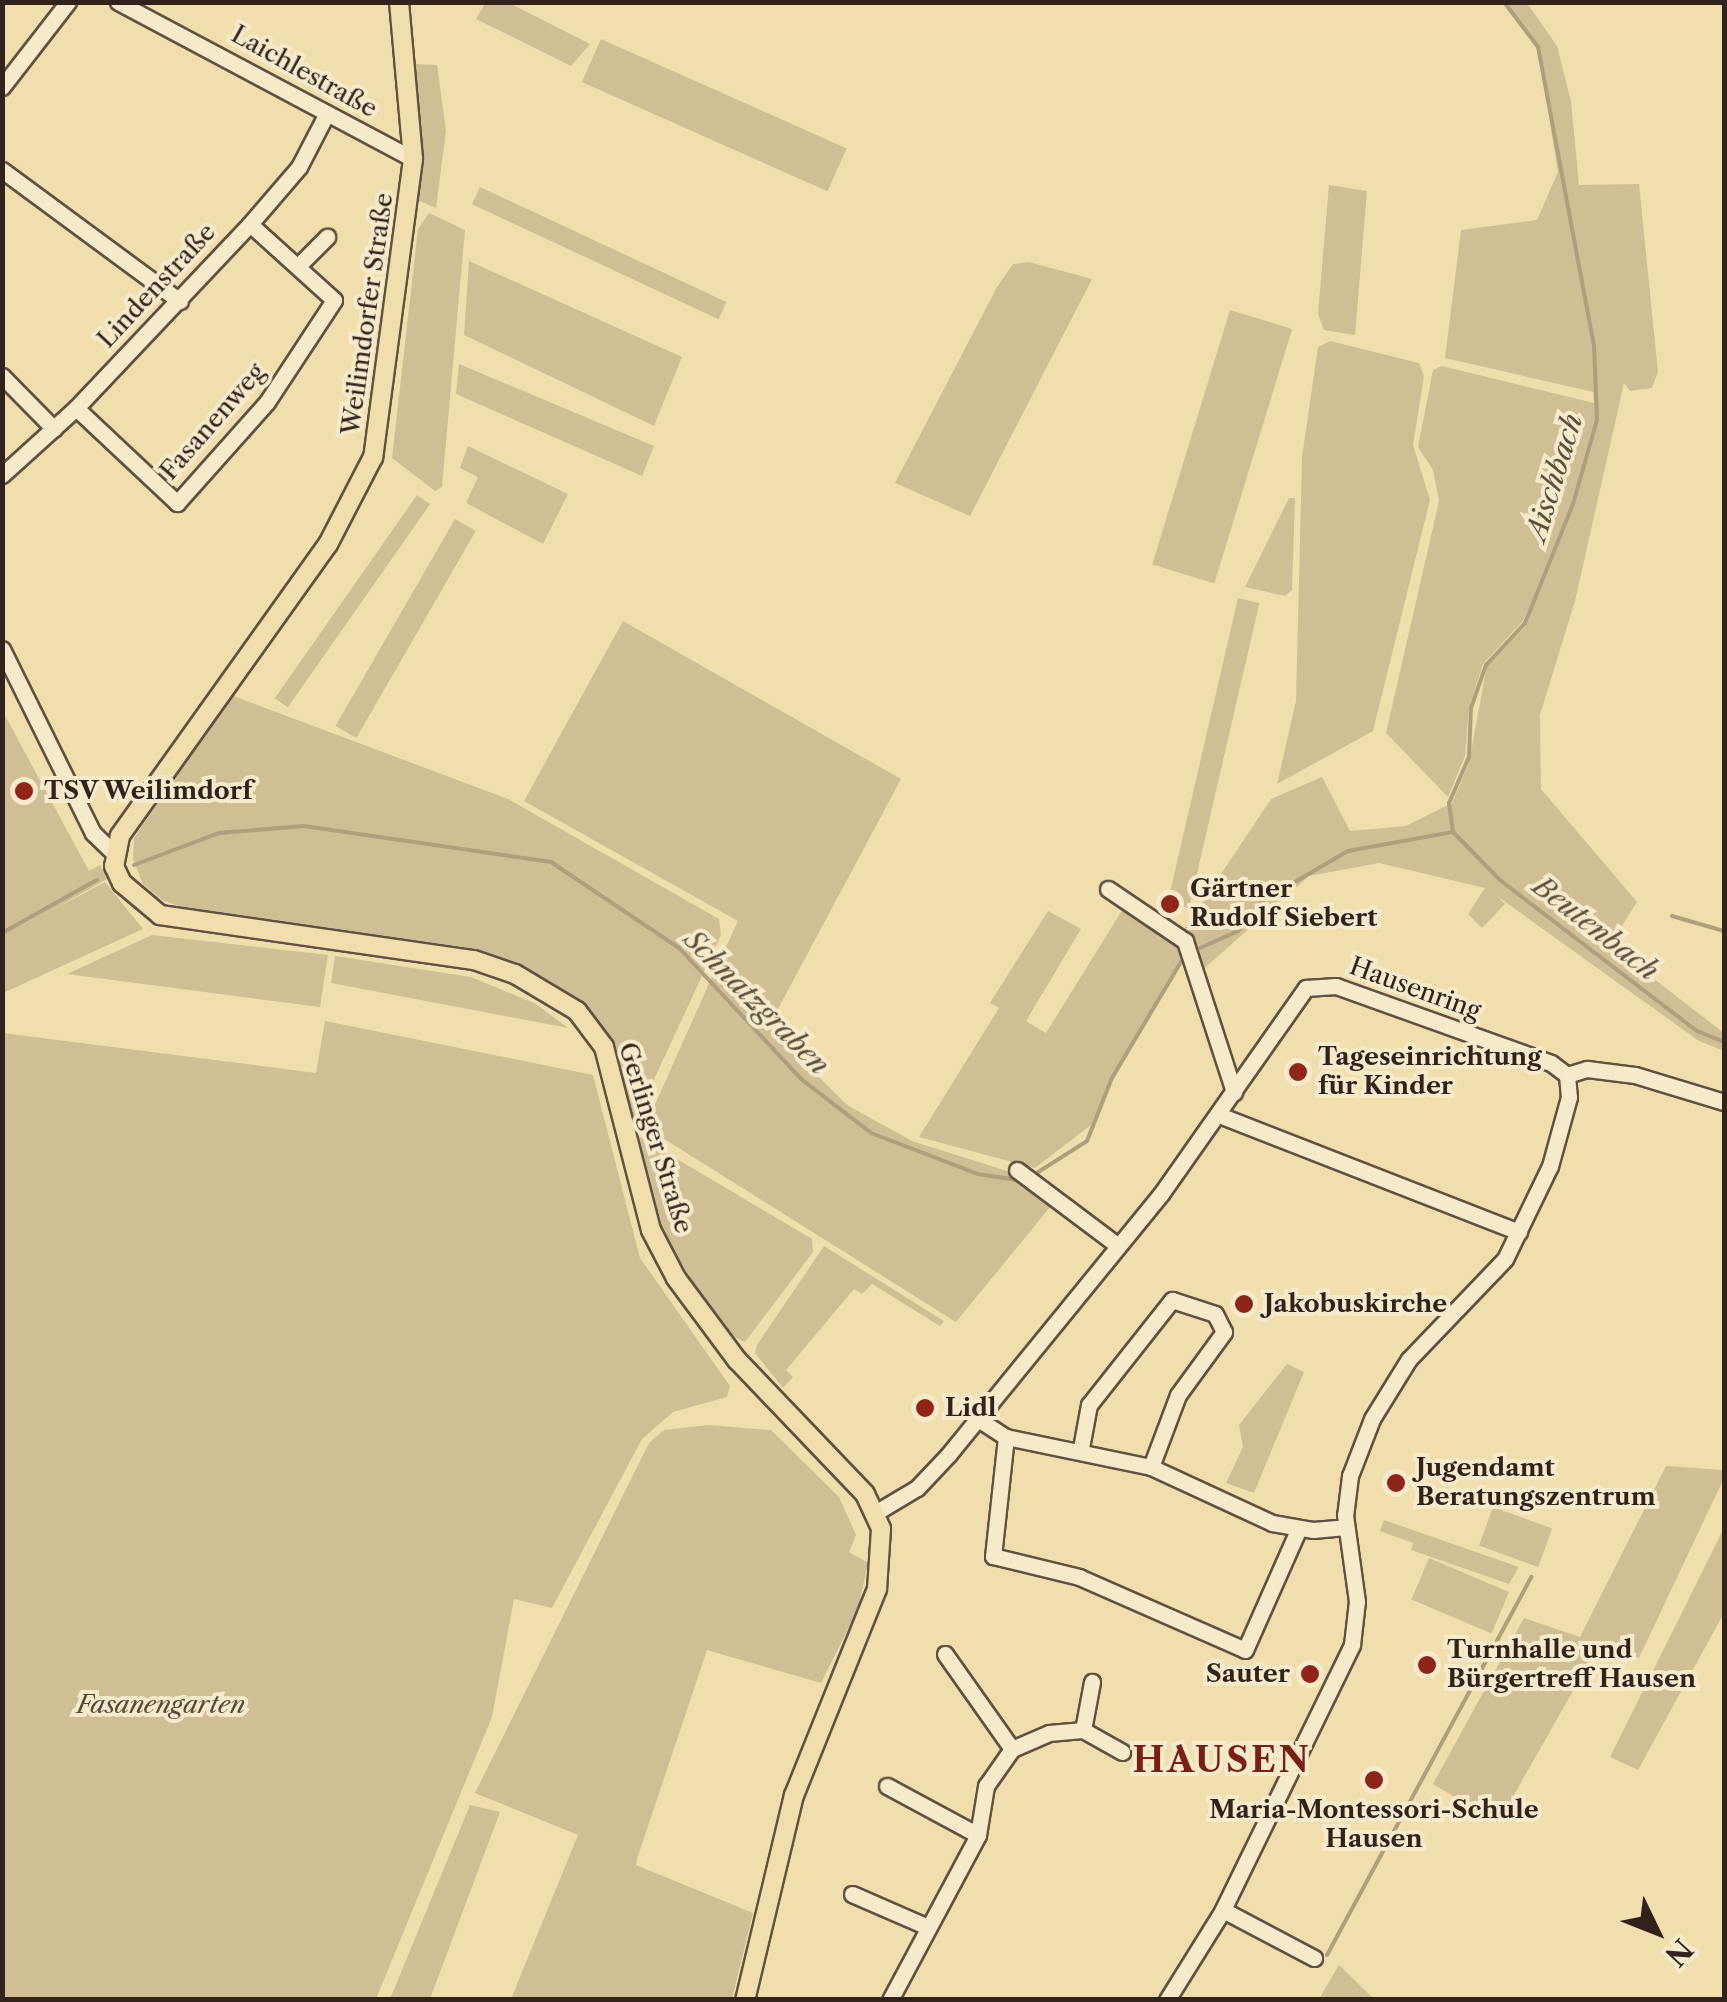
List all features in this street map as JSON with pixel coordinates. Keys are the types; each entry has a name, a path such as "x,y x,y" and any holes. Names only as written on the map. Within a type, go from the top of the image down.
{"main road":[{"name":"Weilimdorfer Straße","path":"114,853 177,751 328,544 366,473 382,422 413,159 399,2"},
{"name":"Gerlinger Straße","path":"114,853 122,883 160,915 474,960 515,974 577,1011 604,1047 651,1230 676,1278 737,1360 855,1480 876,1513 883,1546 877,1589 794,1795 744,2000"}],"street":[{"path":"2,88 68,2"},
{"name":"Laichlestraße","path":"118,2 155,16 413,159"},
{"name":"Lindenstraße","path":"2,474 76,408 250,224 298,168 326,114"},
{"path":"2,170 180,300"},
{"name":"Fasanenweg","path":"76,408 177,503 267,402 334,300 250,224"},
{"path":"299,265 327,237"},
{"path":"2,376 54,429"},
{"path":"2,649 93,833 114,853"},
{"path":"1108,889 1185,941 1234,1092"},
{"name":"Hausenring","path":"876,1513 933,1473 1219,1115 1297,997 1322,984 1551,1063 1567,1075 1587,1069 1636,1075 1724,1102"},
{"path":"1167,2000 1223,1910 1352,1645 1356,1600 1346,1527 1350,1476 1392,1382 1492,1276 1519,1232 1553,1156 1569,1097 1567,1075"},
{"path":"1219,1115 1519,1232"},
{"path":"1028,1176 1116,1245"},
{"path":"1081,1448 1089,1404 1172,1300 1214,1314 1224,1332 1178,1395 1151,1467"},
{"path":"978,1419 1006,1437 1081,1448 1151,1467 1272,1523 1299,1528 1346,1527"},
{"path":"1006,1437 994,1556 1079,1577 1245,1650 1299,1528"},
{"path":"944,1654 1012,1749"},
{"path":"1083,1730 1092,1682"},
{"path":"890,2000 978,1835 986,1786 1012,1749 1048,1733 1083,1730 1122,1752"},
{"path":"887,1786 978,1835"},
{"path":"852,1894 928,1927"},
{"path":"1223,1910 1314,1958"}],"green space":[{"path":"486,2 509,3 590,44 571,66 476,19"},
{"path":"1504,3 1527,3 1557,46 1571,101 1579,185 1639,184 1658,372 1652,388 1630,391 1624,383 1575,601 1540,715 1541,789 1637,902 1610,945 1724,1033 1724,1051 1699,1041 1497,896 1505,904 1482,928 1468,914 1485,888 1379,863 1309,876 1200,972 1183,931 1271,799 1322,777 1350,831 1406,826 1452,803 1469,763 1487,665 1525,627 1542,581 1523,621 1483,664 1469,708 1465,756 1448,797 1386,733 1439,501 1433,470 1418,447 1433,370 1442,366 1594,403 1593,392 1445,358 1461,230 1537,220 1558,172 1538,47"},
{"path":"601,39 847,148 828,191 582,82"},
{"path":"416,64 437,65 446,131 436,208 417,200"},
{"path":"1329,185 1367,191 1355,335 1324,330 1318,314"},
{"path":"480,187 727,302 718,319 472,204"},
{"path":"429,213 465,230 442,487 435,491 392,458 418,229"},
{"path":"469,261 682,357 654,426 464,335"},
{"path":"1029,262 1092,279 970,516 895,483 997,287 1013,264"},
{"path":"1230,310 1292,329 1214,583 1152,564"},
{"path":"1330,341 1419,363 1424,376 1413,445 1430,500 1373,731 1277,784 1296,701 1302,457 1318,347"},
{"path":"459,364 654,446 642,476 456,394"},
{"path":"468,446 568,494 543,544 466,503 478,477 460,468"},
{"path":"417,495 430,504 288,707 275,698"},
{"path":"1289,498 1295,498 1292,590 1285,596 1245,587"},
{"path":"455,519 476,531 356,738 336,726"},
{"path":"1238,598 1259,603 1189,908 1168,903"},
{"path":"623,621 901,779 771,1022 718,964 738,921 524,801"},
{"path":"231,695 508,799 719,919 721,935 638,1114 629,1120 616,1054 600,1024 581,1002 523,967 464,947 193,911 162,900 143,884 133,859 134,838"},
{"path":"2,710 89,871 100,865 107,879 42,916 105,882 143,929 3,993"},
{"path":"1126,904 1178,937 1187,954 1111,1077 1091,1125 1035,1168 919,1137 999,1008 990,1003 1048,911 1081,929 1026,1021 1046,1033"},
{"path":"152,935 328,955 320,1007 67,974"},
{"path":"335,956 471,977 536,1004 568,1028 331,983"},
{"path":"714,972 847,1105 912,1141 1017,1174 1027,1181 1024,1189 1029,1185 1055,1201 956,1322 645,1127"},
{"name":"Fasanengarten","path":"325,1021 593,1075 640,1258 730,1386 727,1397 673,1412 642,1439 552,1608 514,1599 492,1717 376,1999 3,1999 3,1033 316,1073"},
{"path":"635,1134 812,1239 813,1252 745,1342 730,1335 708,1307 661,1230"},
{"path":"824,1246 944,1321 940,1326 872,1284 862,1294 854,1289 786,1370 793,1377 783,1388 755,1353 757,1345"},
{"path":"1287,1364 1304,1372 1254,1493 1226,1483 1243,1447 1239,1425"},
{"path":"708,1425 771,1430 839,1497 856,1535 849,1552 868,1563 858,1609 821,1683 707,1650 637,1859 636,1865 753,1913 732,1999 511,1999 578,1835 475,1793 649,1443 664,1430"},
{"path":"1666,1466 1724,1470 1724,1478 1639,1658 1599,1645 1498,1823 1433,1784 1524,1618 1580,1637"},
{"path":"1493,1507 1552,1529 1538,1567 1479,1546"},
{"path":"1384,1520 1519,1567 1509,1584 1411,1550 1413,1543 1380,1531"},
{"path":"1724,1528 1724,1613 1638,1770 1610,1757"},
{"path":"1429,1558 1509,1592 1492,1633 1411,1599"},
{"path":"470,1805 500,1812 430,1999 390,1999"},
{"path":"1339,1965 1374,1999 1319,1999"}],"waterway":[{"name":"Aischbach","path":"1453,832 1449,803 1469,757 1471,708 1486,665 1525,623 1573,504 1597,420 1594,346 1538,47 1504,2"},
{"name":"Schnatzgraben","path":"134,865 219,833 304,826 551,862 679,948 801,1079 871,1133 978,1174 1024,1181"},
{"name":"Beutenbach","path":"1453,832 1500,880 1697,1031 1724,1042"},
{"name":"Schnatzgraben","path":"1200,948 1238,931 1262,901 1348,851 1453,832"},
{"name":"Schnatzgraben","path":"2,933 97,880"},
{"path":"1672,916 1724,931"},
{"name":"Schnatzgraben","path":"1032,1176 1087,1141 1112,1078 1181,962"},
{"path":"1327,1955 1531,1577"}],"place":[{"name":"TSV Weilimdorf","path":"24,791"},
{"name":"Gärtner Rudolf Siebert","path":"1170,904"},
{"name":"Tageseinrichtung für Kinder","path":"1298,1072"},
{"name":"Jakobuskirche","path":"1244,1304"},
{"name":"Lidl","path":"925,1408"},
{"name":"Jugendamt Beratungszentrum","path":"1396,1483"},
{"name":"Turnhalle und Bürgertreff Hausen","path":"1427,1665"},
{"name":"Sauter","path":"1310,1674"},
{"name":"Maria-Montessori-Schule Hausen","path":"1374,1780"}],"district":[{"name":"HAUSEN","path":"1222,1760"}]}
